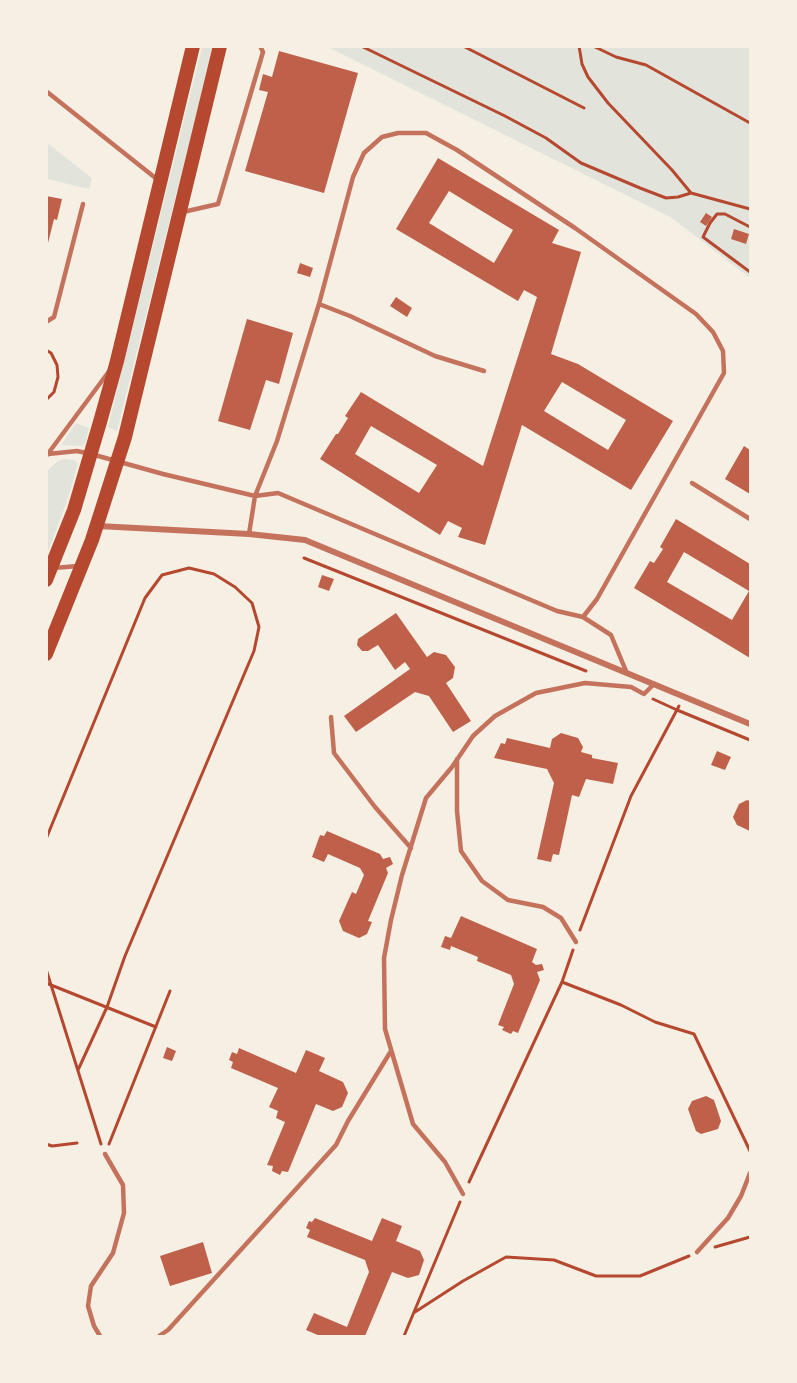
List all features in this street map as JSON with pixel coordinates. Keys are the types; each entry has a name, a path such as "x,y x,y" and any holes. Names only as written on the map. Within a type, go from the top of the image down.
{"main road":[{"path":"48,571 74,510 117,361 193,46"},
{"path":"46,654 83,565 118,462 220,46"}],"street":[{"path":"97,526 249,534 305,540 750,724"}],"lane":[{"path":"179,213 218,204 263,52 260,46"},
{"path":"46,91 160,182"},
{"path":"249,534 255,496 278,441 319,304 353,177 364,153 382,137 398,133 426,133 457,150 575,228 696,314 713,332 723,351 724,373 597,599 583,617"},
{"path":"46,322 54,317 83,204"},
{"path":"319,304 435,356 484,372"},
{"path":"47,455 117,361"},
{"path":"47,455 77,452 91,454 255,496 278,493 557,611 583,617 611,635 626,672"},
{"path":"692,483 750,519"},
{"path":"48,571 83,565"},
{"path":"463,1194 445,1162 413,1124 385,1029 384,958 391,920 426,798 473,736 495,716 536,693 585,683 631,687 644,694 655,683"},
{"path":"331,717 334,753 375,807 411,848"},
{"path":"457,759 457,811 461,851 482,881 508,900 543,907 561,918 576,942"},
{"path":"159,1336 168,1330 336,1145 391,1051"},
{"path":"100,1336 94,1326 88,1306 91,1286 113,1254 124,1213 123,1185 105,1154"},
{"path":"697,1252 728,1218 741,1196 750,1173"}],"path":[{"path":"361,46 505,116 546,138 582,163 666,198 691,193 750,209"},
{"path":"463,46 584,108"},
{"path":"579,46 582,64 588,77 608,104 691,193"},
{"path":"593,46 616,57 646,65 750,123"},
{"path":"750,227 725,214 717,214 704,237 750,272"},
{"path":"46,350 51,353 57,365 57,377 54,392 46,400"},
{"path":"304,558 589,672"},
{"path":"46,839 146,598 162,575 189,568 214,574 235,586 252,603 259,627 254,651 78,1070"},
{"path":"644,694 750,741"},
{"path":"404,1336 463,1194 562,981 631,796 684,696"},
{"path":"46,969 105,1154"},
{"path":"562,981 621,1005 655,1022 694,1034 750,1150"},
{"path":"49,984 156,1027"},
{"path":"105,1154 170,991"},
{"path":"46,1144 52,1146 77,1143"},
{"path":"414,1313 463,1281 506,1257 554,1260 596,1276 640,1276 697,1252 750,1237"}],"shaded area":[{"path":"202,47 213,47 117,431 108,427"},
{"path":"328,47 750,47 750,278 672,218"},
{"path":"46,142 92,178 89,189 47,179"},
{"path":"76,423 89,428 85,444 82,446 61,445"},
{"path":"65,459 78,463 68,498 47,553 47,471 58,461"}],"building":[{"path":"279,51 358,73 324,193 245,171 268,92 259,90 263,74 272,77"},
{"path":"438,158 559,230 552,243 581,252 551,354 578,364 673,421 631,490 522,425 485,545 458,537 462,528 448,521 440,535 320,459 348,418 345,416 361,392 483,466 537,297 524,290 518,301 396,229","holes":["449,191 513,230 494,263 429,223","562,382 626,420 608,450 544,411","371,426 437,465 419,493 355,454"]},
{"path":"46,196 62,199 47,247"},
{"path":"706,213 712,217 706,226 700,222"},
{"path":"734,229 749,234 746,244 731,239"},
{"path":"300,263 313,268 310,277 297,273"},
{"path":"396,297 412,308 407,317 390,306"},
{"path":"247,319 293,333 279,384 266,380 250,430 218,421"},
{"path":"744,446 750,450 750,494 725,479"},
{"path":"676,519 750,564 750,658 634,588 650,561 654,563 663,549 660,547","holes":["684,552 749,591 732,620 667,582"]},
{"path":"322,575 334,579 329,591 318,587"},
{"path":"396,613 427,657 434,652 446,655 455,667 453,678 446,683 471,721 453,732 429,696 415,692 356,732 344,716 410,669 405,662 395,670 378,645 368,651 362,651 357,645 358,639"},
{"path":"561,733 578,738 583,747 581,752 592,755 592,758 618,763 613,784 586,779 579,797 572,795 559,855 553,854 551,862 537,859 554,783 547,769 494,758 501,743 505,744 507,738 550,748 552,739"},
{"path":"717,751 731,757 725,770 711,765"},
{"path":"750,801 750,831 737,825 733,817 739,804"},
{"path":"327,831 380,854 383,859 390,857 393,864 386,868 388,873 368,921 372,922 367,934 359,938 343,931 339,921 352,892 356,894 364,875 360,868 328,854 324,862 312,857 320,835 324,836"},
{"path":"461,916 537,949 532,962 536,965 542,964 544,970 537,972 540,980 518,1033 513,1031 511,1034 502,1030 504,1027 498,1025 514,984 511,975 477,961 478,957 451,946 450,950 441,947 445,936 451,938"},
{"path":"167,1047 176,1051 172,1061 163,1058"},
{"path":"239,1048 296,1073 306,1050 325,1058 319,1071 343,1082 348,1093 342,1107 333,1111 316,1104 288,1172 282,1171 280,1175 272,1171 273,1166 267,1165 285,1122 276,1118 278,1111 269,1107 278,1088 231,1068 233,1062 229,1060 232,1052 237,1054"},
{"path":"706,1096 714,1100 721,1121 718,1129 701,1134 696,1131 688,1109 692,1101"},
{"path":"315,1218 372,1241 382,1218 402,1226 396,1241 420,1251 424,1260 419,1275 408,1278 392,1272 365,1336 320,1336 306,1330 314,1313 347,1327 369,1272 365,1260 307,1237 310,1230 306,1228 309,1221 312,1222"},
{"path":"203,1242 212,1273 170,1286 160,1256"}]}
